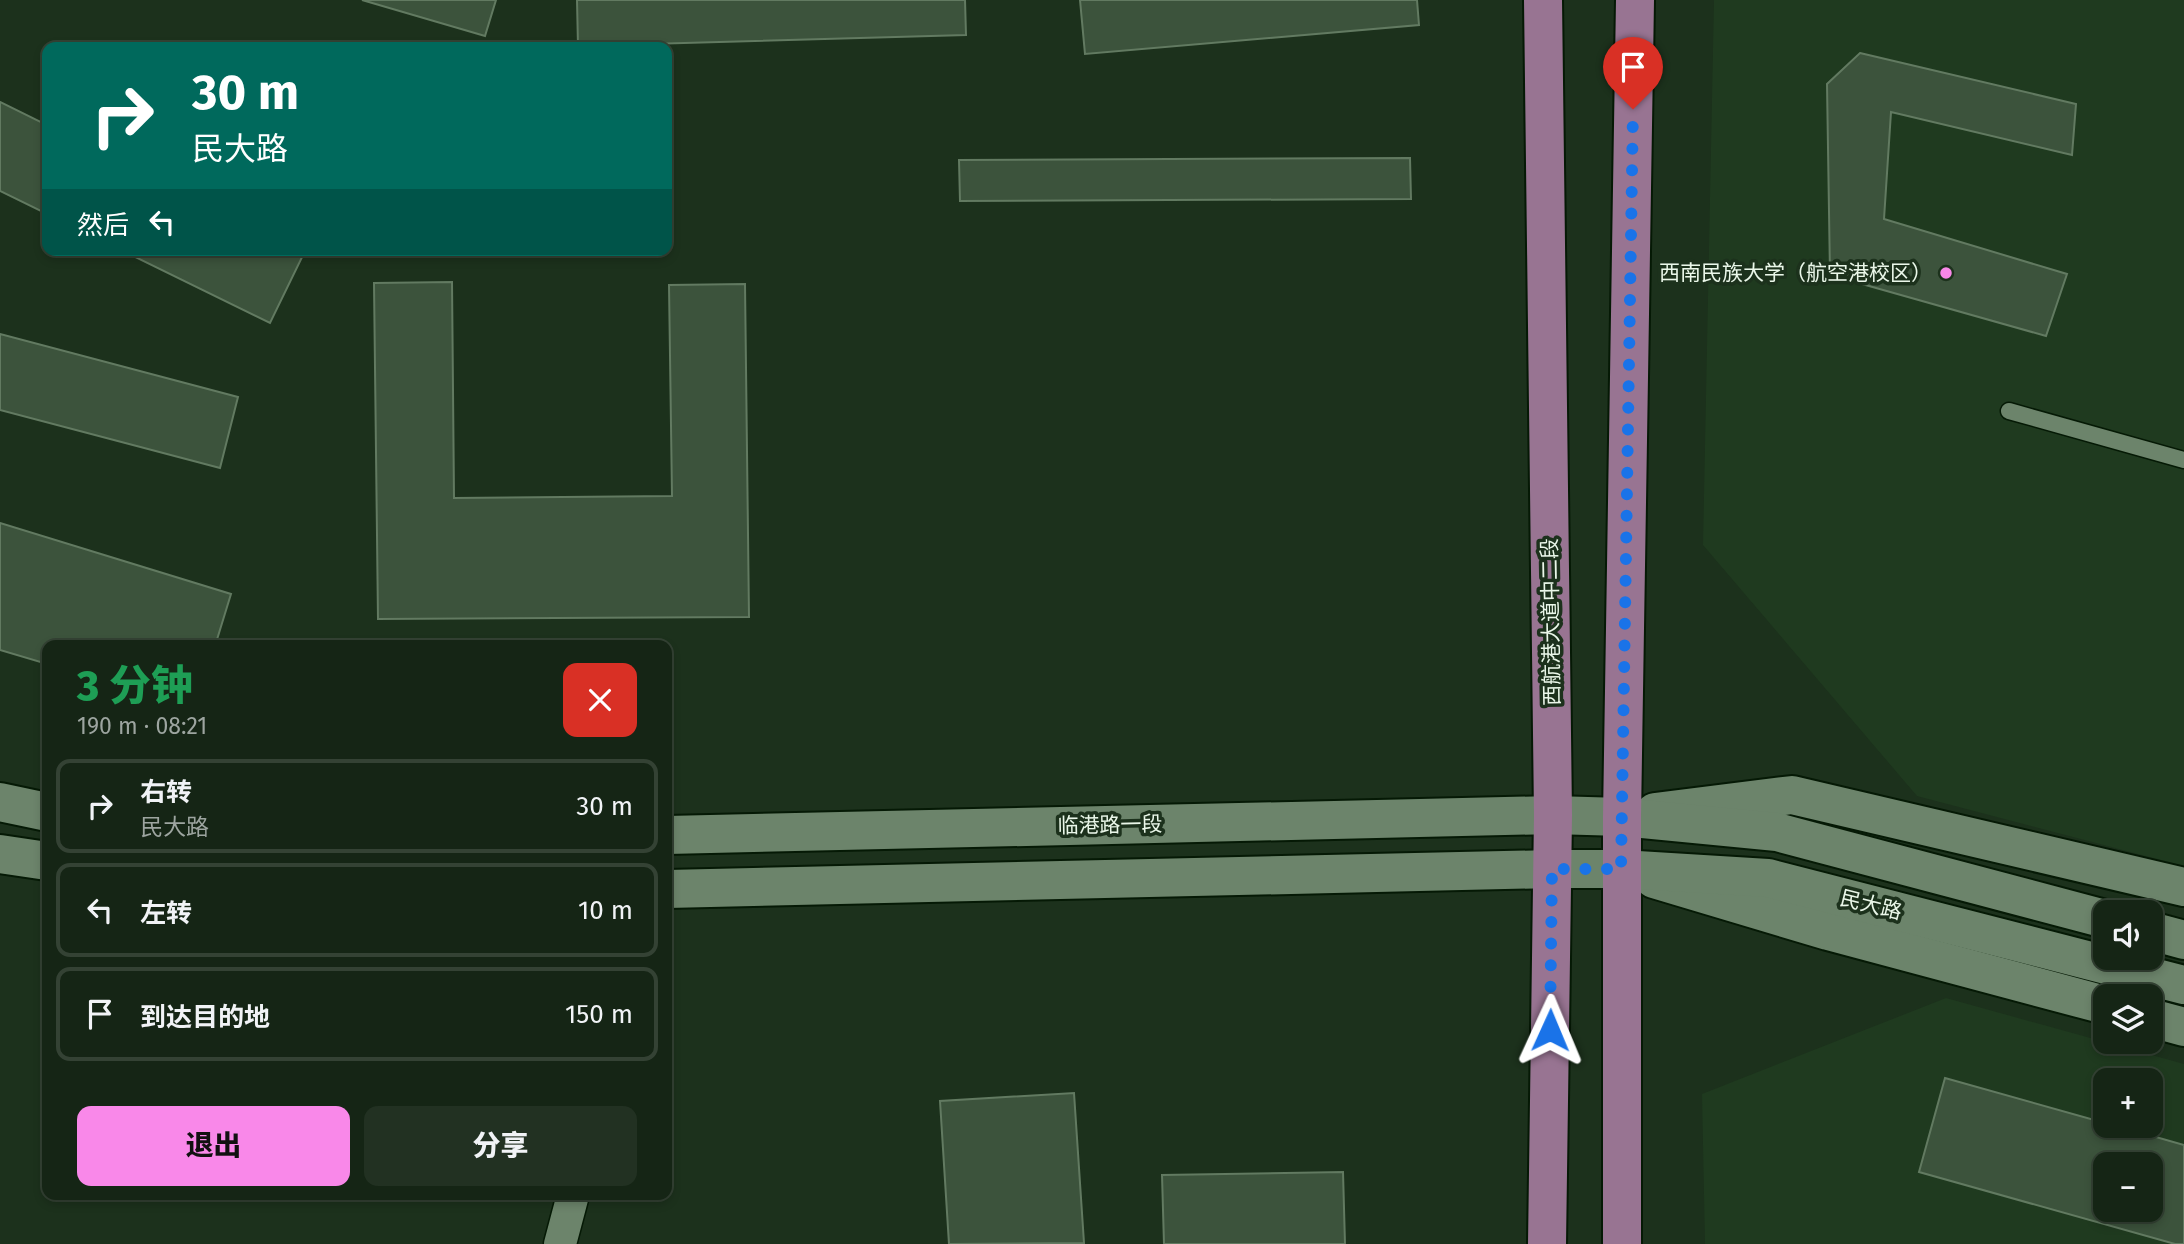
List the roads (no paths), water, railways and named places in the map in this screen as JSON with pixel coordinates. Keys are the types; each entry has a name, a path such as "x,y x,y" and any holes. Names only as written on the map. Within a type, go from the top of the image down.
{"main road":[{"name":"西航港大道中二段","path":"1543,0 1553,815 1547,1244"},
{"path":"1622,1244 1621,869 1635,0"},
{"path":"1622,817 1792,795 2184,887"},
{"path":"0,802 42,810"},
{"path":"1553,815 1622,817 1777,832 2093,916"},
{"name":"临港路一段","path":"672,835 1553,815"},
{"path":"0,854 42,860"},
{"path":"672,889 1552,869"},
{"name":"民大路","path":"1552,869 1621,869 1768,878 2184,985"},
{"path":"1621,869 1828,931 2093,1003"},
{"path":"2163,934 2184,940"},
{"path":"2163,1021 2184,1027"}],"street":[{"path":"560,1244 572,1200"}],"lane":[{"path":"2009,411 2184,460"}],"place":[{"name":"西南民族大学（航空港校区）","path":"1946,273"}]}
